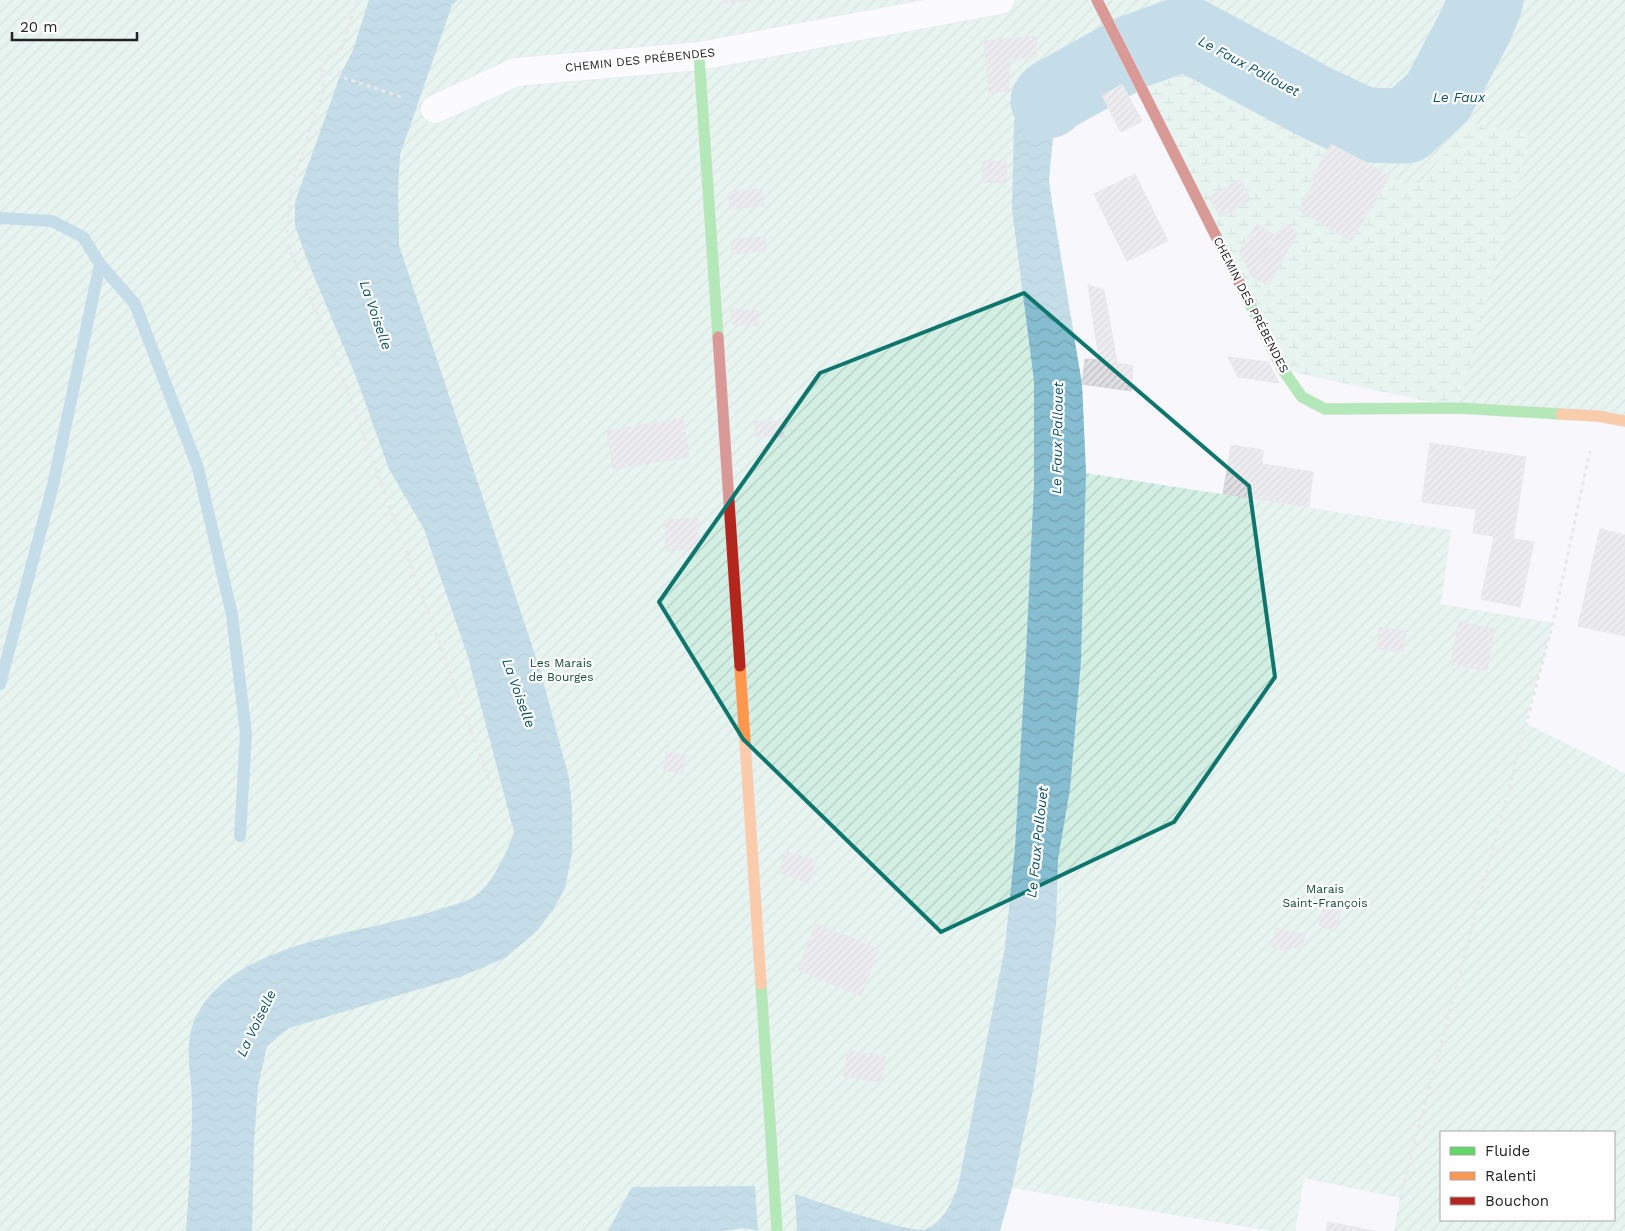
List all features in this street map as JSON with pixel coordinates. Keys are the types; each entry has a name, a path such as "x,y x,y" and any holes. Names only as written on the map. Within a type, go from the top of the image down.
{"street":[{"name":"CHEMIN DES PRÉBENDES","path":"435,109 516,72 699,56 1000,0"},
{"name":"CHEMIN DES PRÉBENDES","path":"1097,0 1283,370 1302,397 1325,409 1458,408 1598,416 1625,421"},
{"path":"699,56 777,1231"}],"path":[{"path":"357,0 340,51 328,56 321,70 324,90 292,182 286,241 331,346 498,804"},
{"path":"321,70 435,109"},
{"path":"1400,1198 1553,623 1598,416"}],"highlighted area":[{"path":"1024,293 1249,486 1275,677 1174,822 941,932 743,739 659,602 820,373"}],"green space":[{"name":"Les Marais de Bourges","path":"0,0 1625,0 1625,421 1458,408 1530,135 1464,122 1450,148 1420,183 1402,183 1245,96 1211,74 1188,64 1167,58 1139,66 1077,96 1062,112 1053,137 1049,180 1082,384 1086,473 1451,530 1441,604 1553,623 1525,723 1625,773 1625,1231 1394,1231 1400,1198 1304,1178 1295,1231 1271,1231 1012,1188 1000,1231 0,1231"},
{"path":"1097,0 1625,0 1458,408 1283,370"}],"water":[{"name":"La Voiselle","path":"369,0 458,0 452,5 400,155 398,189 399,245 541,673 569,778 572,808 572,853 565,888 554,908 537,931 505,958 460,977 289,1028 267,1046 258,1086 254,1143 252,1231 186,1231 192,1119 189,1043 193,1024 210,996 235,974 266,957 302,944 412,917 472,898 492,878 503,859 514,832 468,657 424,529 389,469 355,374 295,226 295,202 340,76 353,50"},
{"name":"Le Faux","path":"1486,0 1509,0 1466,123 1438,107"},
{"path":"1111,32 1131,70 1077,96 1062,112 1053,137 1049,180 1082,384 1086,473 1081,661 1070,789 1058,859 1056,924 1033,1090 1012,1188 1000,1231 797,1231 795,1194 880,1221 924,1230 943,1216 951,1203 959,1182 1005,947 1015,848 1026,653 1034,485 1034,381 1012,209 1014,122 1020,101 1071,56"},
{"path":"755,1186 758,1231 745,1228 722,1231 608,1231 632,1187"}],"building":[{"path":"725,0 749,0 726,4"},
{"path":"1035,36 1037,56 1010,59 1008,91 989,93 984,41"},
{"path":"1122,84 1142,121 1121,132 1102,96"},
{"path":"1331,144 1348,153 1340,168 1357,179 1367,163 1390,176 1351,241 1299,210 1315,181 1311,179"},
{"path":"1348,153 1367,163 1357,179 1340,168"},
{"path":"982,161 1006,161 1006,183 983,182"},
{"path":"1135,174 1168,241 1127,261 1094,194"},
{"path":"1240,180 1251,200 1220,217 1209,197"},
{"path":"762,189 763,206 730,209 729,192"},
{"path":"1284,223 1298,232 1284,257 1269,248"},
{"path":"1257,224 1276,236 1251,276 1239,252"},
{"path":"765,237 766,251 732,254 732,240"},
{"path":"1269,248 1284,257 1268,285 1251,276"},
{"path":"1088,285 1104,290 1117,363 1133,366 1131,391 1082,384 1085,359 1099,360"},
{"path":"730,309 759,311 758,326 732,324"},
{"path":"1228,357 1268,362 1279,383 1238,377"},
{"path":"683,418 689,457 613,469 607,431"},
{"path":"754,421 783,422 784,437 755,436"},
{"path":"1430,443 1526,457 1513,539 1473,533 1476,509 1422,502"},
{"path":"1231,445 1263,450 1262,464 1313,472 1309,507 1223,494"},
{"path":"698,518 699,549 666,551 665,520"},
{"path":"1600,529 1625,535 1625,636 1578,626"},
{"path":"1494,536 1534,542 1520,607 1481,599"},
{"path":"1459,622 1495,629 1487,671 1451,664"},
{"path":"1380,627 1406,632 1403,652 1377,648"},
{"path":"666,752 686,755 682,774 664,771"},
{"path":"785,851 816,861 809,883 779,873"},
{"path":"1324,906 1341,911 1335,931 1319,926"},
{"path":"816,924 879,949 861,996 798,970"},
{"path":"1276,928 1305,935 1302,949 1288,946 1287,951 1271,947"},
{"path":"848,1051 886,1057 881,1082 843,1076"},
{"path":"1328,1222 1374,1231 1326,1231"}],"waterway":[{"name":"Le Faux Pallouet","path":"1048,101 1051,97 1132,52 1186,33 1317,103 1364,125 1406,126 1438,97 1476,25 1486,0"},
{"path":"0,218 52,221 83,237 100,264 53,485 0,684"},
{"path":"100,264 135,304 198,468 232,615 246,734 240,836"}],"traffic: fast":[{"path":"699,56 718,337"},
{"path":"1241,286 1283,370 1302,397 1325,409 1458,408 1561,414"},
{"path":"761,984 777,1231"}],"traffic: slow":[{"path":"1561,414 1598,416 1625,421"},
{"path":"740,666 761,984"}],"traffic: jam":[{"path":"1097,0 1241,286"},
{"path":"718,337 740,666"}],"park label":[{"name":"Marais Saint-François","path":"1325,896"}]}
